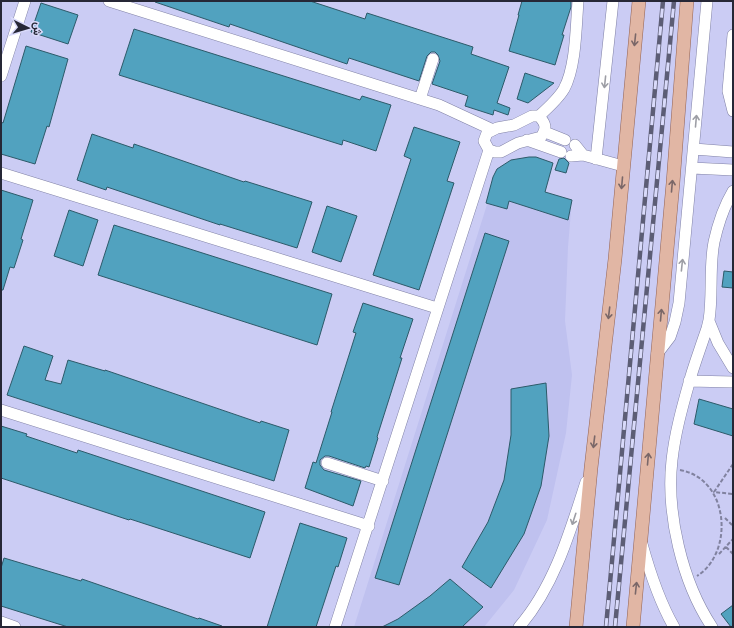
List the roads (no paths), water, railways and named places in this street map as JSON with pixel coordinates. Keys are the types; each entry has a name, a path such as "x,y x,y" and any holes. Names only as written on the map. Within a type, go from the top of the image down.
{"main road":[{"path":"576,627 591,468 615,259 639,1"},
{"path":"633,627 687,1"}],"street":[{"path":"1,76 25,1"},
{"path":"109,1 420,98 439,105 493,130"},
{"path":"539,116 545,124 545,132 541,137 518,143 501,152 489,150 485,145 485,137 487,133 514,125 532,116 539,116 560,96 572,66 578,1"},
{"path":"596,159 613,1"},
{"path":"657,354 670,337 675,322 678,303 694,149 707,1"},
{"path":"733,35 728,91 733,111"},
{"path":"420,98 433,58"},
{"path":"545,132 570,143 583,155"},
{"path":"527,140 566,154 583,155 623,166"},
{"path":"694,149 733,152"},
{"path":"335,627 369,526 437,308 489,150"},
{"path":"692,168 733,170"},
{"path":"1,173 437,308"},
{"path":"712,627 706,618 689,580 682,557 674,526 671,493 671,469 676,429 689,381 709,321 714,242 721,218 733,191"},
{"path":"709,321 718,343 733,368"},
{"path":"689,381 733,382"},
{"path":"1,410 369,526"},
{"path":"327,463 383,481"},
{"path":"519,627 542,593 560,559 591,468"},
{"path":"641,542 649,570 665,612 674,627"},
{"path":"1,622 15,627"}],"railway":[{"path":"606,627 663,1"},
{"path":"615,627 674,1"}]}
